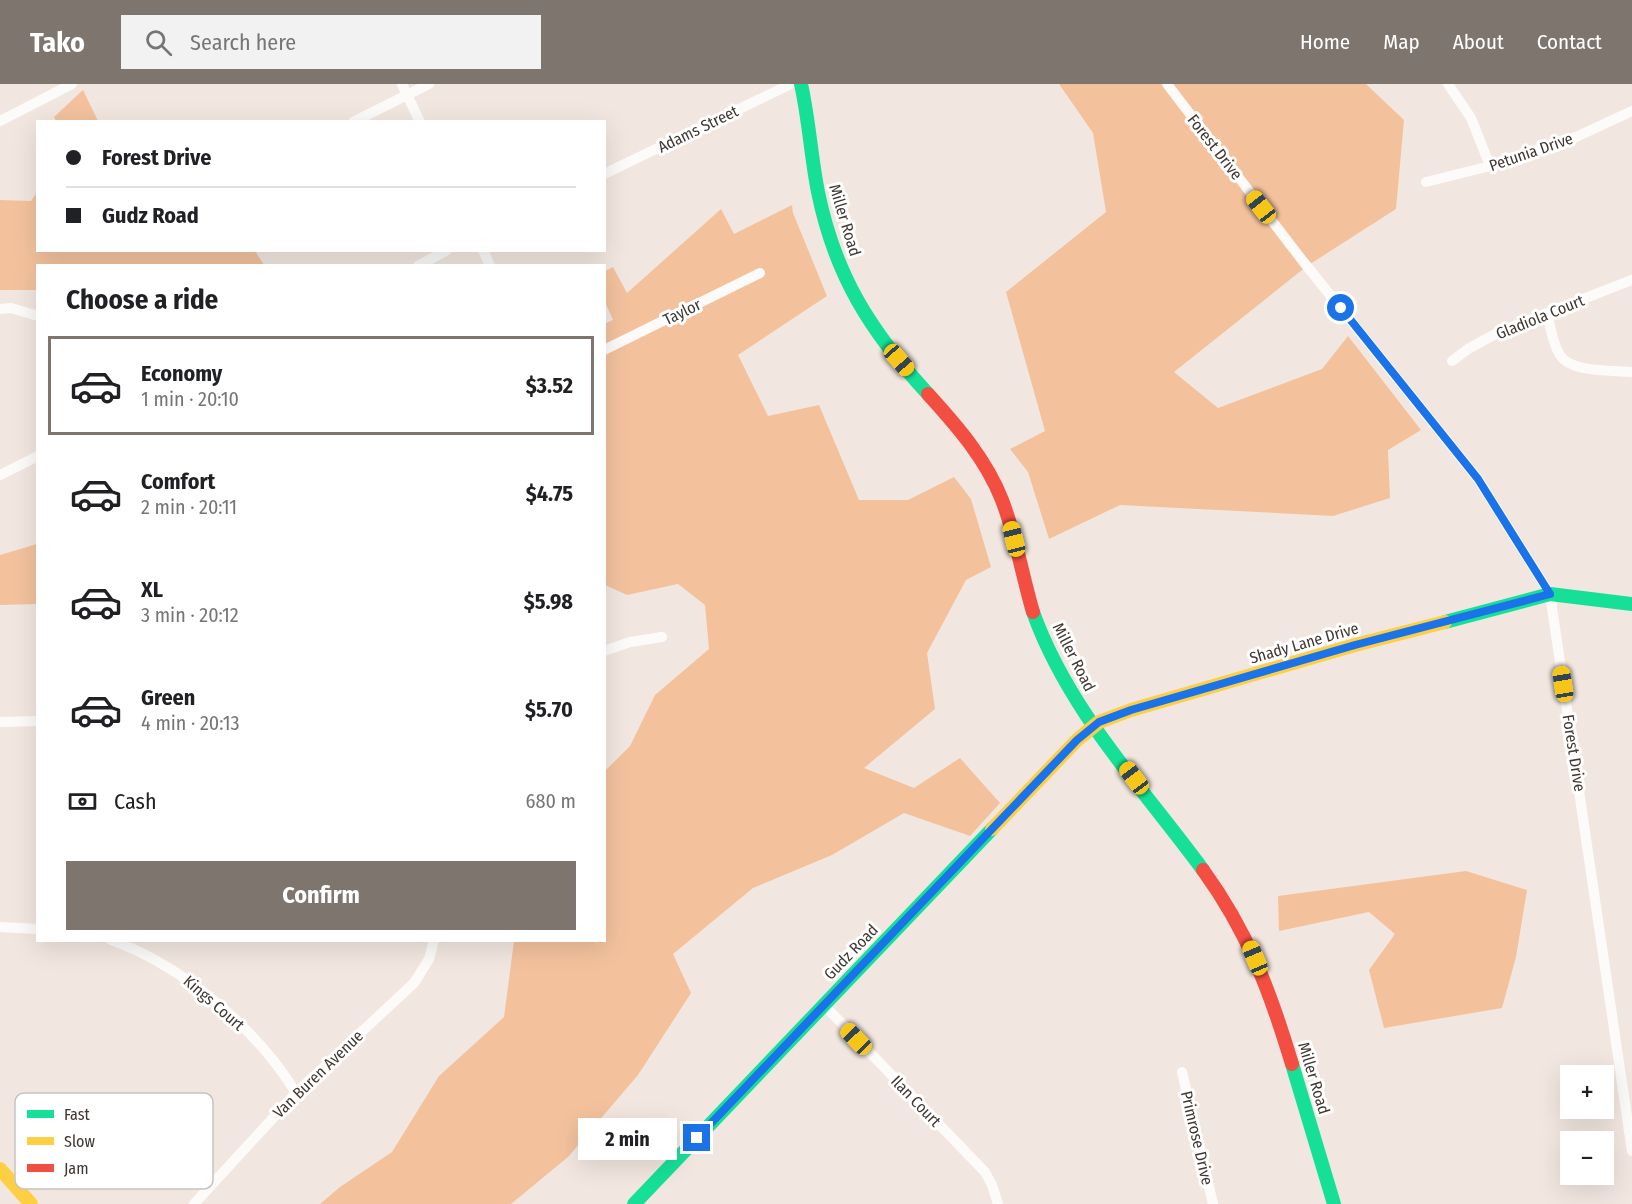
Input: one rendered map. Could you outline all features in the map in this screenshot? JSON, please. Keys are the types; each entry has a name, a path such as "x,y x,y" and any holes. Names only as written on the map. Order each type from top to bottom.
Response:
{"street":[{"path":"0,121 72,84"},
{"path":"402,84 419,120"},
{"path":"357,120 429,84"},
{"name":"Adams Street","path":"606,173 791,84"},
{"name":"Miller Road","path":"801,84 809,119 819,199 831,239 849,284 865,316 889,349 965,435 992,478 1007,512 1032,609 1047,648 1077,702 1221,894 1246,937 1273,1001 1334,1204"},
{"name":"Forest Drive","path":"1167,84 1302,260 1478,479 1550,594 1632,1151"},
{"path":"1448,84 1471,118 1491,166"},
{"name":"Petunia Drive","path":"1426,182 1491,166 1576,137 1632,111"},
{"path":"422,264 443,252"},
{"name":"Taylor","path":"606,349 760,273"},
{"name":"Gladiola Court","path":"1452,361 1468,349 1501,332 1632,280"},
{"path":"0,309 11,308 36,315"},
{"path":"1547,314 1560,357 1571,366 1632,372"},
{"path":"0,475 36,457"},
{"name":"Shady Lane Drive","path":"1095,726 1099,722 1131,710 1355,645 1550,594 1632,604"},
{"path":"606,650 630,642 662,637"},
{"path":"0,722 36,721"},
{"name":"Gudz Road","path":"634,1204 1077,740 1095,726"},
{"path":"0,927 36,930"},
{"name":"Kings Court","path":"117,942 131,947 184,975 248,1031 281,1068 296,1093"},
{"name":"Van Buren Avenue","path":"213,1183 296,1093 414,983 429,959 433,942"},
{"name":"Ilan Court","path":"824,1005 985,1172 998,1204"},
{"name":"Primrose Drive","path":"1182,1072 1213,1204"},
{"path":"0,1169 15,1186"},
{"path":"18,1189 31,1204"},
{"name":"Van Buren Avenue","path":"194,1204 208,1189"}],"shaded area":[{"path":"1059,84 1366,84 1404,120 1396,209 1307,266 1174,372 1218,408 1322,369 1348,336 1421,430 1388,450 1390,498 1333,516 1120,505 1049,539 1028,472 1010,449 1045,431 1006,292 1106,212 1093,133"},
{"path":"83,90 98,120 56,120 54,117"},
{"path":"36,194 36,252 256,252 263,264 36,264 36,291 0,290 0,200 31,201"},
{"path":"792,205 793,213 827,296 738,355 768,416 819,405 859,500 908,500 954,477 971,499 991,567 966,580 927,653 935,709 864,768 914,788 960,758 1000,803 970,836 904,813 832,855 753,888 673,954 691,993 638,1075 568,1157 511,1204 320,1204 340,1187 392,1152 439,1076 504,1017 514,942 606,942 606,770 630,746 655,695 709,649 705,605 678,584 627,595 606,585 606,323 613,320 606,304 606,270 613,267 627,293 721,209 734,234"},
{"path":"36,544 36,604 0,605 0,555"},
{"path":"1466,871 1527,890 1516,957 1502,1008 1384,1028 1369,970 1395,934 1369,912 1279,931 1278,896"}],"traffic: fast":[{"path":"801,84 818,192 834,250 845,276 873,325 889,348 928,394"},
{"path":"1445,622 1550,594 1632,604"},
{"path":"1033,612 1048,648 1086,715 1203,870"},
{"path":"634,1204 992,829"},
{"path":"1292,1064 1334,1204"}],"traffic: slow":[{"path":"992,829 1077,740 1099,722 1131,710 1355,645 1445,622"},
{"path":"0,1169 15,1186"},
{"path":"18,1189 31,1204"}],"traffic: jam":[{"path":"928,394 970,444 995,485 1011,527 1033,612"},
{"path":"1203,870 1245,939 1266,987 1292,1064"}],"route":[{"path":"697,1138 1077,740 1099,722 1131,710 1355,645 1550,594 1478,479 1341,308"}]}
